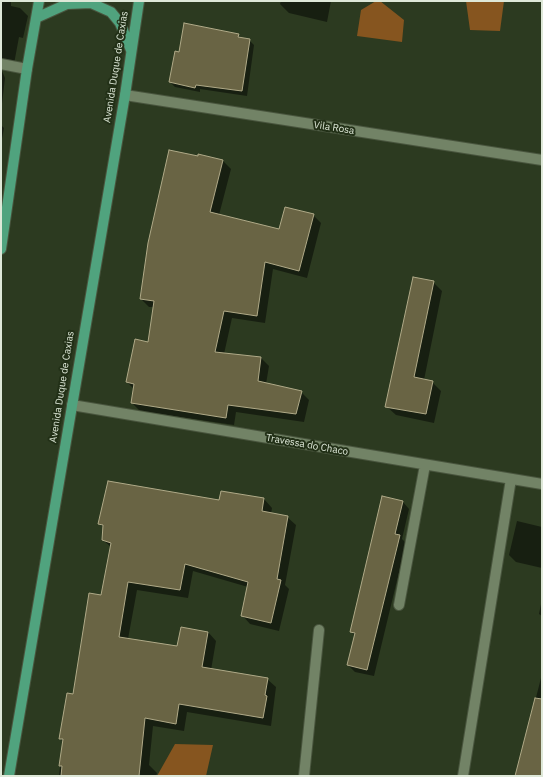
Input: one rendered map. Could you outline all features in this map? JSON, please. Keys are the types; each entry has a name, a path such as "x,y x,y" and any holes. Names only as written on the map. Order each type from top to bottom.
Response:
{"main road":[{"path":"1,248 27,69 39,1"},
{"name":"Avenida Duque de Caxias","path":"9,776 125,95 139,1"},
{"path":"36,18 67,4 91,3 111,12 120,23 131,52"}],"street":[{"path":"1,64 27,69"},
{"name":"Vila Rosa","path":"125,95 542,160"},
{"name":"Travessa do Chaco","path":"72,405 542,484"},
{"path":"399,604 426,465"},
{"path":"463,776 511,479"},
{"path":"304,776 319,630"}],"shaded area":[{"path":"376,1 380,1 404,20 402,42 357,36 361,10"},
{"path":"466,1 504,1 500,31 470,30"},
{"path":"175,744 213,745 206,776 157,776"}],"building":[{"path":"184,23 239,34 238,37 250,39 242,91 196,85 195,88 169,82 175,51 179,52"},
{"path":"169,150 198,156 198,154 223,160 210,212 279,229 285,207 314,214 299,271 265,262 257,316 224,311 215,352 261,357 258,381 302,391 296,414 228,405 226,418 131,403 134,384 126,382 135,339 148,342 154,301 140,299 148,243"},
{"path":"413,277 434,281 414,377 433,381 426,414 385,407"},
{"path":"108,481 219,500 221,491 264,498 262,511 288,516 277,579 281,580 271,623 241,616 248,582 185,564 180,590 128,582 119,637 177,646 181,627 208,632 202,667 268,678 265,695 267,696 263,718 179,704 176,724 145,718 139,776 61,776 62,766 59,766 63,739 59,739 67,693 73,694 89,593 101,595 111,543 102,540 103,525 98,524"},
{"path":"382,496 403,501 395,534 400,535 367,670 347,665 355,633 350,632"},
{"path":"535,698 542,699 542,776 515,776"}]}
